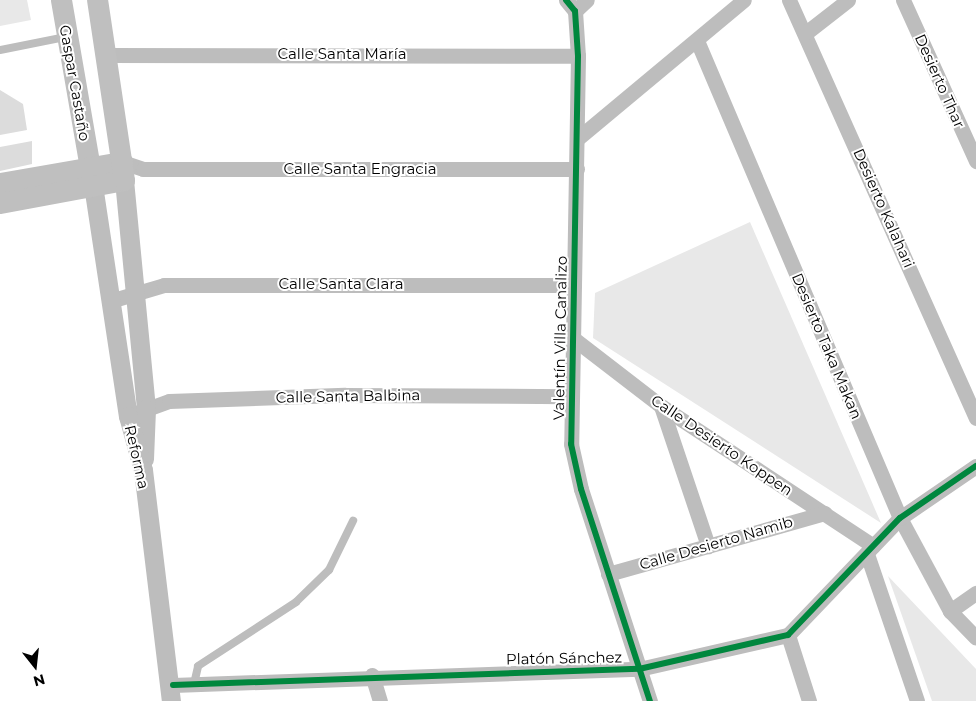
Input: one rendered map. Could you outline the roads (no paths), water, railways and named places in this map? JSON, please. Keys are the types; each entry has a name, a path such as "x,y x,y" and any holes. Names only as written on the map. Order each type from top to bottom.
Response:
{"main road":[{"name":"Gaspar Castaño","path":"61,0 91,175"},
{"path":"0,183 123,171 97,0"},
{"path":"0,203 91,175"}],"street":[{"path":"570,6 587,0"},
{"path":"578,139 698,43 744,0"},
{"name":"Desierto Kalahari","path":"789,0 807,32 976,418"},
{"path":"807,32 848,0"},
{"name":"Desierto Thar","path":"903,0 976,162"},
{"name":"Valentín Villa Canalizo","path":"570,6 578,56 574,339 570,396 575,465 608,574 650,701"},
{"name":"Desierto Taka Makan","path":"698,43 900,518 950,611 976,638"},
{"name":"Calle Santa María","path":"106,55 578,56"},
{"name":"Calle Santa Engracia","path":"123,171 143,169 577,169"},
{"path":"123,171 146,409 142,470"},
{"name":"Reforma","path":"91,175 128,416 142,470 172,693"},
{"name":"Calle Santa Clara","path":"110,301 164,286 574,285"},
{"name":"Calle Desierto Koppen","path":"574,339 661,406 825,513 870,550"},
{"name":"Calle Santa Balbina","path":"128,416 169,401 345,395 570,396"},
{"path":"661,406 708,546"},
{"path":"809,701 788,635 900,518 976,466"},
{"name":"Calle Desierto Namib","path":"608,574 825,513"},
{"path":"870,550 917,701"},
{"path":"950,611 976,593"},
{"name":"Platón Sánchez","path":"172,693 194,684 372,675 639,669 788,635"},
{"path":"372,675 380,701"}],"lane":[{"path":"0,50 67,36"},
{"path":"194,684 198,666 296,602 329,570 353,521"}]}
